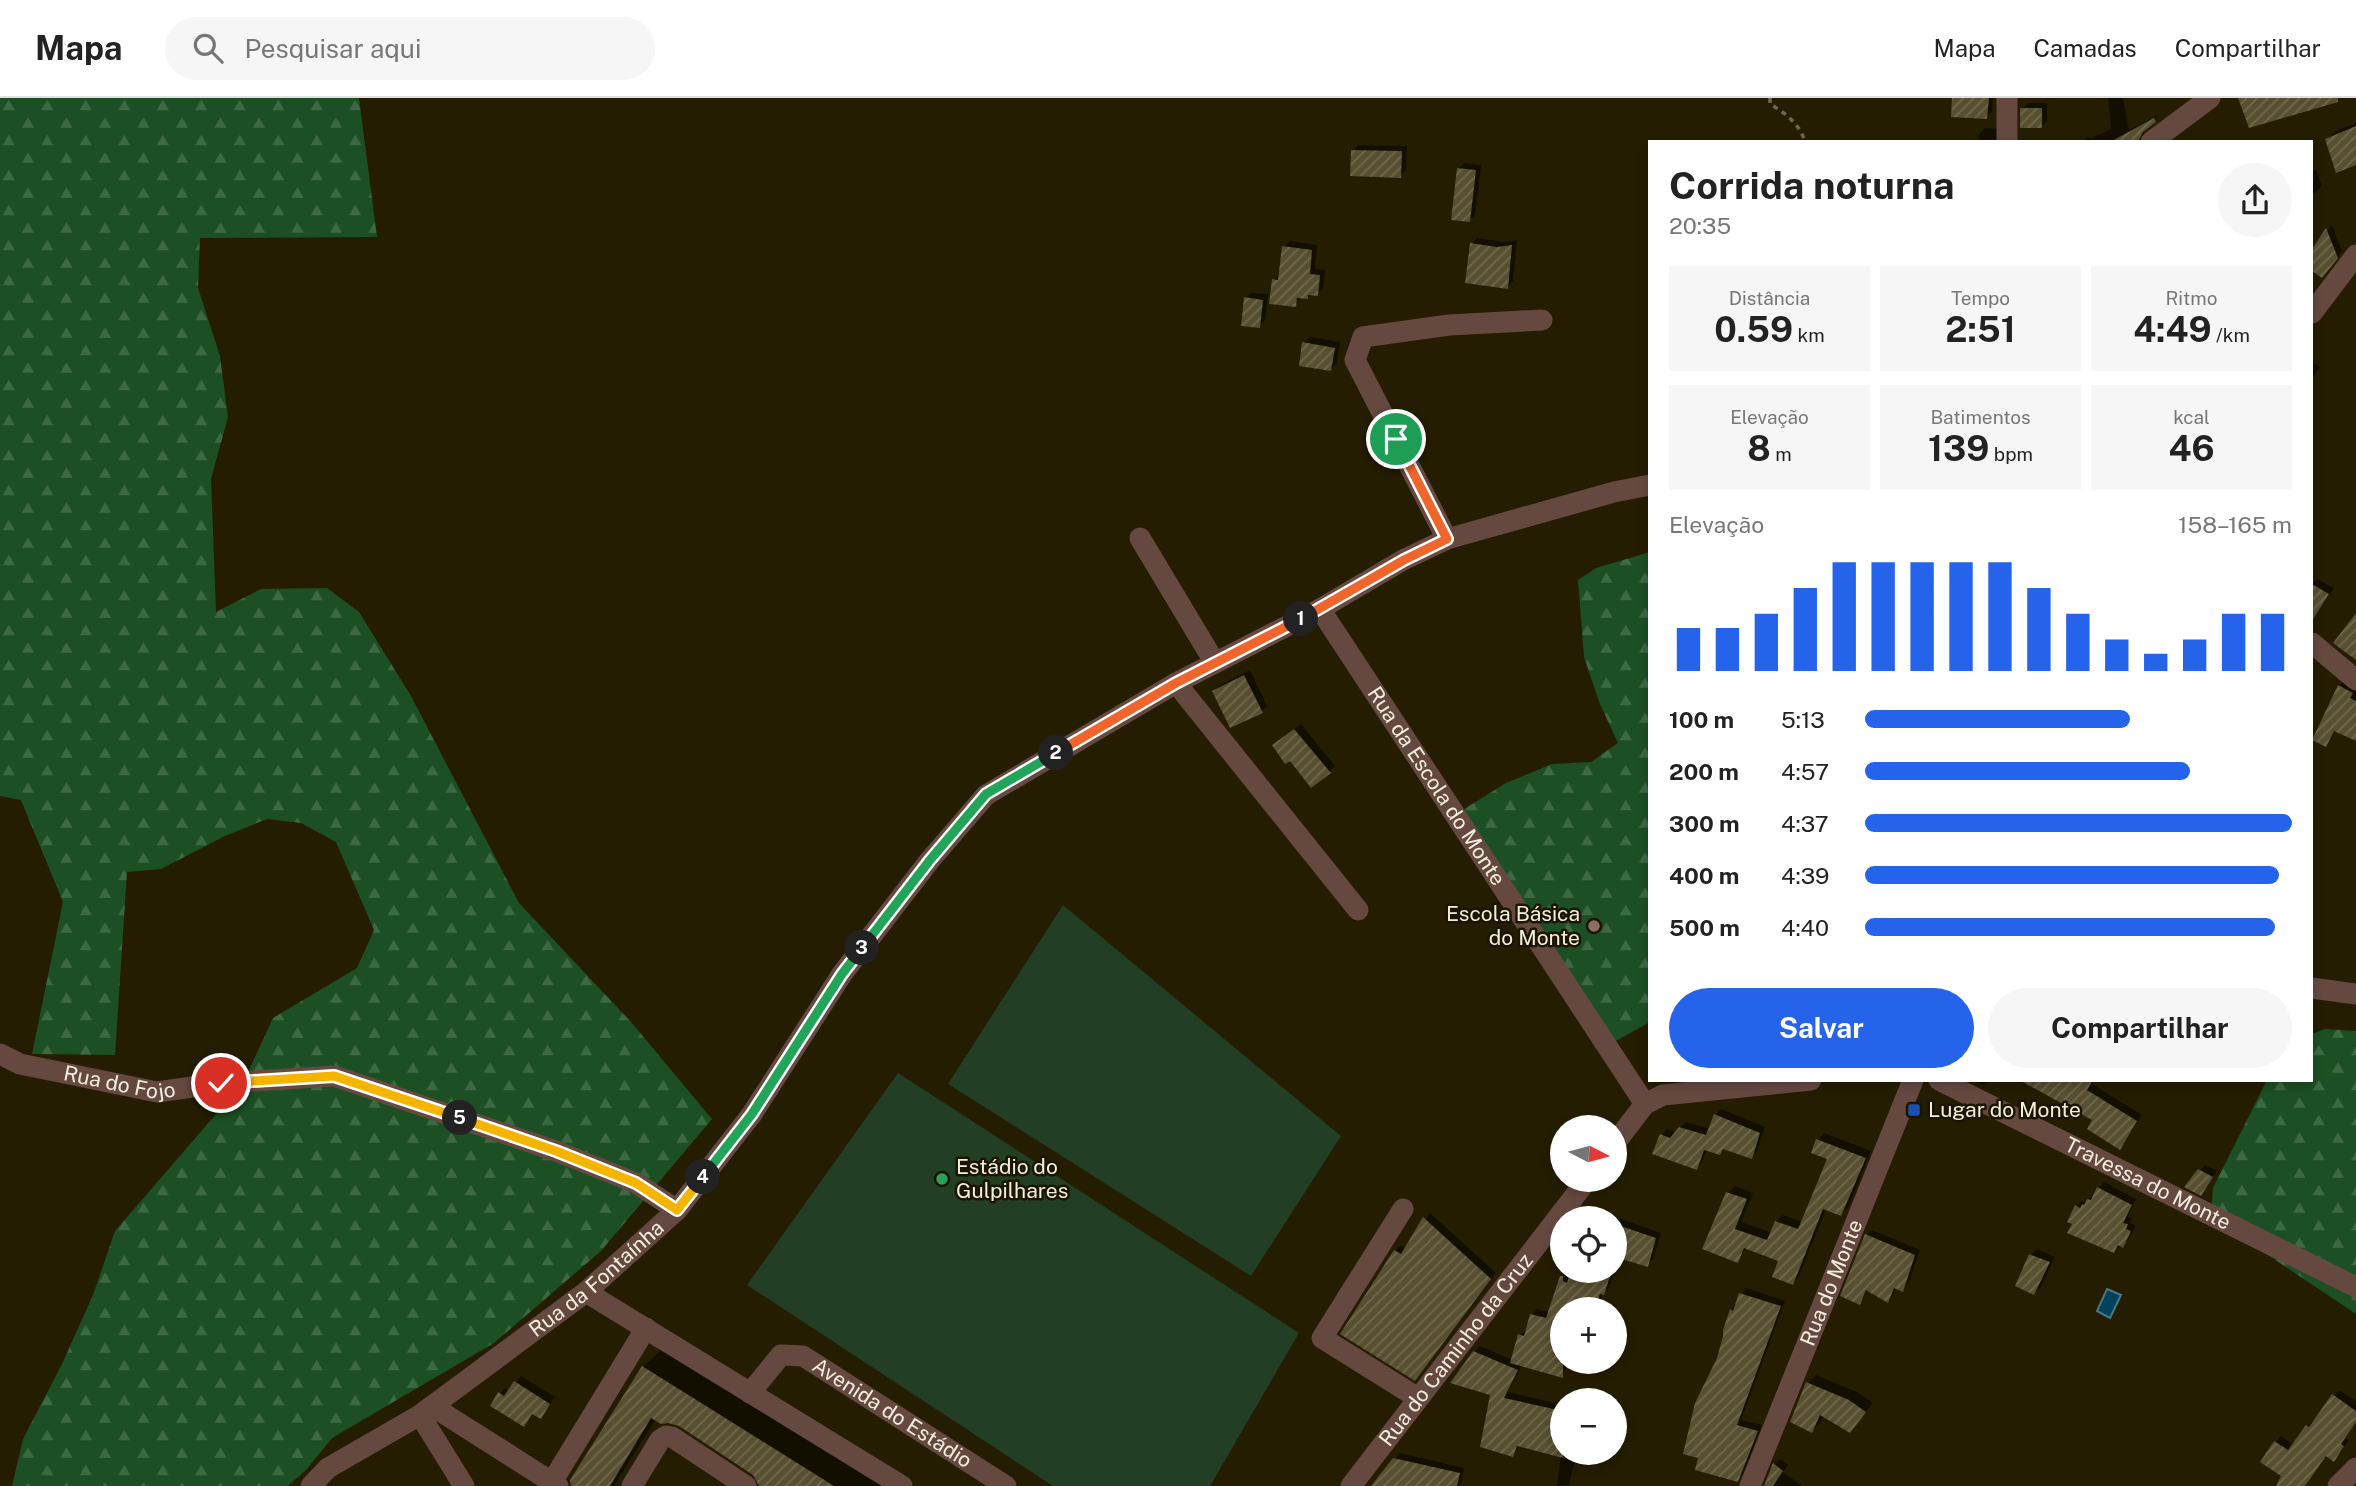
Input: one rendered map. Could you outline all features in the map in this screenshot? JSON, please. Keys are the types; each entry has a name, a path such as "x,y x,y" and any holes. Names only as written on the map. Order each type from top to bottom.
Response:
{"street":[{"path":"2007,98 2007,140"},
{"path":"2154,140 2210,98"},
{"path":"2313,312 2356,255"},
{"path":"1447,539 1355,360 1363,337 1449,325 1542,320"},
{"name":"Rua da Fontaínha","path":"311,1486 328,1468 426,1410 586,1292 677,1210 752,1114 842,974 930,860 986,794 1176,683 1447,539 1614,492 1648,485"},
{"path":"1140,538 1215,663"},
{"name":"Rua da Escola do Monte","path":"1320,608 1646,1104"},
{"path":"2313,644 2356,680"},
{"path":"1176,683 1358,910"},
{"path":"2313,988 2356,994"},
{"name":"Rua do Fojo","path":"0,1054 20,1064 157,1091 221,1083 334,1076 579,1160 636,1183 677,1210"},
{"path":"1628,1127 1646,1104 1663,1095 1791,1082"},
{"name":"Rua do Monte","path":"1750,1486 1912,1082"},
{"name":"Travessa do Monte","path":"1943,1082 2356,1287"},
{"name":"Rua do Caminho da Cruz","path":"1351,1486 1578,1192"},
{"path":"1403,1209 1322,1338 1418,1398"},
{"path":"586,1292 902,1486"},
{"path":"426,1410 555,1484 646,1328"},
{"name":"Avenida do Estádio","path":"750,1393 781,1355 803,1356 1006,1486"},
{"path":"426,1410 464,1486"},
{"path":"632,1486 660,1440 666,1436 672,1437 746,1486"},
{"path":"2338,1486 2356,1468"}],"path":[{"path":"1770,98 1770,104 1789,116 1804,140"}],"green space":[{"path":"0,98 359,98 377,237 200,238 198,288 220,356 228,417 211,479 216,612 261,589 327,588 359,612 411,696 519,903 631,1022 712,1119 601,1251 494,1343 332,1438 306,1470 288,1486 12,1486 23,1439 62,1364 93,1295 115,1231 243,1083 273,1018 357,968 374,930 336,842 301,823 267,819 225,836 161,869 127,872 115,1055 32,1054 63,902 21,800 0,796"},
{"path":"1648,553 1648,1023 1614,1042 1461,811 1506,783 1552,764 1591,762 1618,743 1600,704 1584,657 1578,580 1596,568"},
{"name":"Estádio do Gulpilhares","path":"1063,905 1341,1136 1251,1276 948,1084"},
{"path":"2325,1029 2356,1031 2356,1314 2211,1217 2213,1188 2266,1082 2313,1082 2313,1034"},
{"name":"Estádio do Gulpilhares","path":"898,1073 1299,1333 1210,1486 1053,1486 747,1285"}],"water":[{"path":"2107,1289 2121,1295 2110,1318 2097,1311"}],"building":[{"path":"1952,98 1989,98 1987,119 1951,117"},
{"path":"2238,98 2338,98 2338,102 2249,128"},
{"path":"2020,108 2042,108 2042,128 2020,128"},
{"path":"2154,118 2156,122 2143,132 2139,140 2114,140"},
{"path":"2356,126 2356,165 2336,173 2325,139"},
{"path":"1351,150 1402,151 1401,178 1350,176"},
{"path":"1457,168 1476,170 1470,222 1451,220"},
{"path":"2326,228 2338,258 2322,278 2313,272 2313,248"},
{"path":"1470,243 1497,247 1512,245 1508,289 1465,283"},
{"path":"1282,246 1312,250 1310,274 1320,275 1318,296 1297,298 1296,307 1269,304 1272,279 1278,280"},
{"path":"1244,297 1263,300 1260,328 1241,326"},
{"path":"1302,342 1335,348 1331,371 1299,366"},
{"path":"2313,585 2329,594 2313,619"},
{"path":"2356,613 2356,660 2333,643"},
{"path":"1244,675 1263,713 1230,728 1212,691"},
{"path":"2338,685 2353,693 2350,698 2356,701 2356,741 2334,731 2326,747 2313,740"},
{"path":"1294,729 1331,773 1311,788 1290,761 1285,764 1272,745"},
{"path":"2023,1082 2092,1082 2087,1090 2137,1121 2120,1150 2087,1129 2092,1120"},
{"path":"1714,1114 1760,1133 1752,1159 1723,1149 1720,1155 1704,1150 1697,1170 1652,1154 1660,1134 1670,1138 1679,1127 1706,1135"},
{"path":"1816,1139 1866,1158 1841,1216 1823,1209 1793,1285 1772,1277 1778,1261 1744,1248 1738,1263 1702,1249 1726,1192 1747,1199 1735,1229 1767,1240 1775,1221 1798,1229 1827,1159 1811,1153"},
{"path":"2198,1169 2213,1177 2201,1196 2184,1187"},
{"path":"2097,1187 2132,1205 2123,1223 2128,1224 2126,1229 2131,1231 2123,1248 2118,1245 2114,1253 2067,1233 2072,1224 2067,1222 2075,1205 2080,1208 2087,1199 2091,1200"},
{"path":"1423,1217 1491,1279 1415,1381 1340,1334 1394,1250 1401,1254"},
{"path":"1627,1228 1656,1238 1648,1267 1627,1261"},
{"path":"1865,1234 1915,1255 1903,1292 1894,1288 1888,1303 1866,1290 1860,1305 1840,1296"},
{"path":"2029,1254 2050,1262 2034,1295 2015,1286"},
{"path":"1558,1283 1608,1283 1604,1295 1600,1294 1599,1297 1553,1297"},
{"path":"1739,1293 1781,1306 1737,1425 1758,1431 1738,1482 1695,1470 1698,1458 1683,1454 1695,1403 1717,1358 1730,1309 1733,1311"},
{"path":"1550,1306 1550,1374 1563,1374 1563,1378 1510,1363 1518,1334 1524,1336 1530,1314 1546,1318"},
{"path":"1473,1351 1518,1370 1504,1398 1550,1408 1550,1455 1517,1446 1513,1457 1480,1447 1490,1395 1450,1383"},
{"path":"642,1366 834,1486 759,1486 753,1475 679,1426 661,1424 651,1418 610,1486 571,1486 570,1480"},
{"path":"514,1381 550,1404 541,1419 532,1414 524,1427 490,1406 498,1392 504,1396"},
{"path":"1806,1382 1849,1400 1866,1412 1850,1433 1820,1415 1812,1433 1790,1422"},
{"path":"2332,1394 2356,1411 2356,1422 2341,1444 2344,1446 2334,1462 2326,1456 2305,1486 2276,1486 2281,1476 2260,1462 2274,1441 2288,1450 2306,1425 2309,1427"},
{"path":"1393,1458 1460,1473 1457,1486 1371,1486"},
{"path":"1773,1463 1783,1471 1773,1486 1764,1486"}],"place":[{"name":"Escola Básica do Monte","path":"1594,926"},
{"name":"Lugar do Monte","path":"1914,1110"},
{"name":"Estádio do Gulpilhares","path":"942,1179"}],"route":[{"path":"221,1083 334,1076 556,1151 636,1183 677,1210 752,1114 842,974 930,860 986,794 1176,683 1447,539 1396,439"}]}
